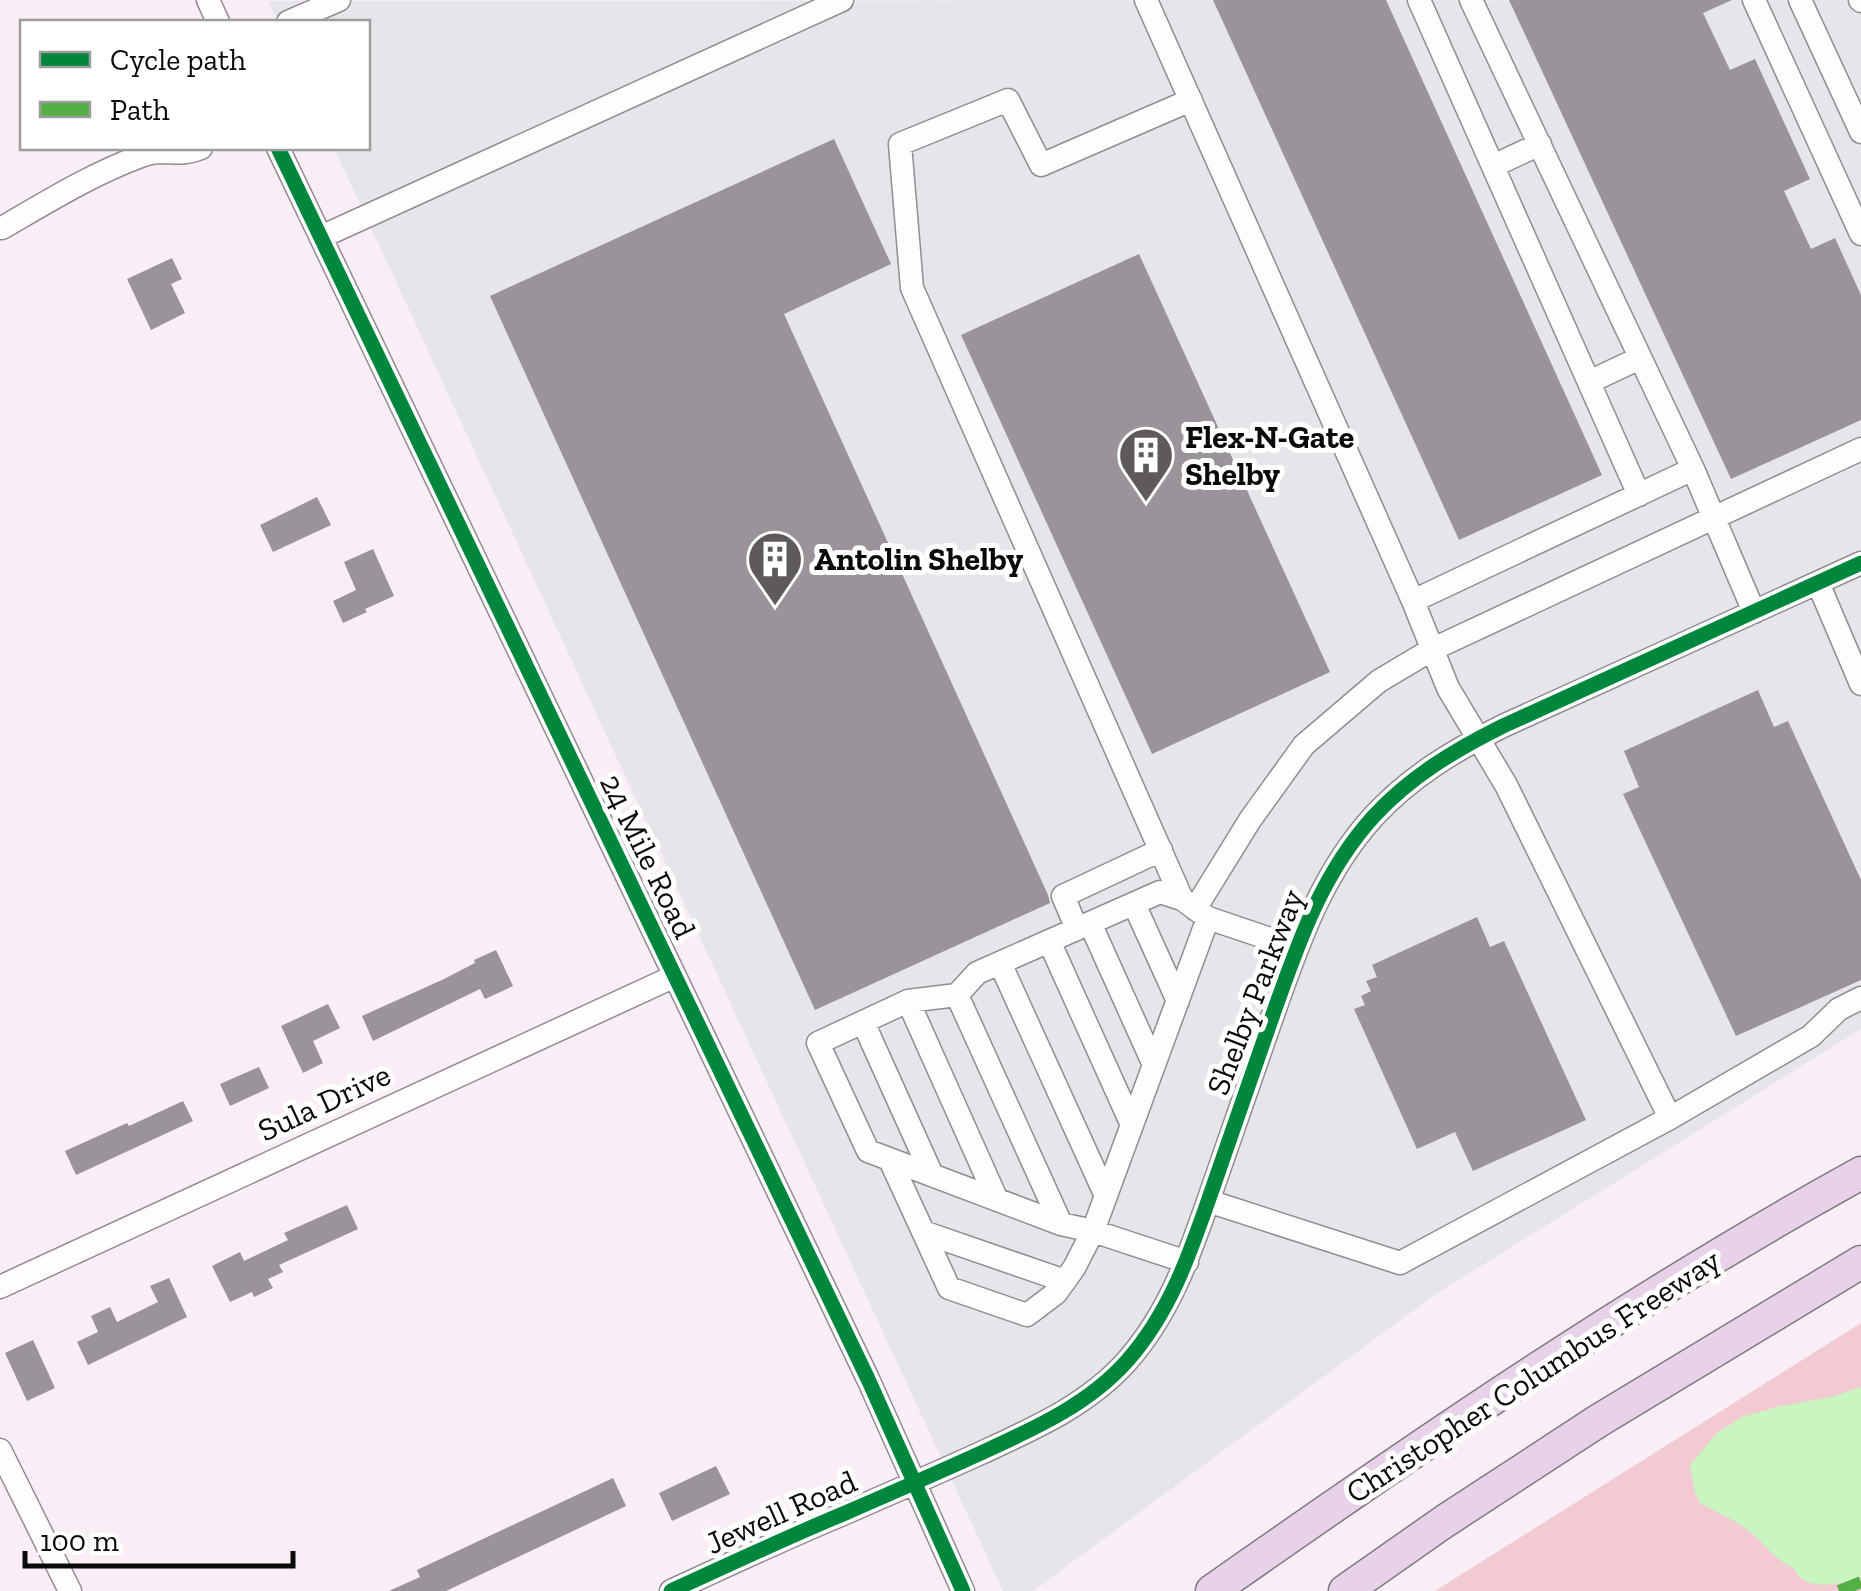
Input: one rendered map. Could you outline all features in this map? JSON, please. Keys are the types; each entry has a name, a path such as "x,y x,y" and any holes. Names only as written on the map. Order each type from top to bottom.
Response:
{"highway":[{"name":"Christopher Columbus Freeway","path":"1212,1591 1565,1350 1861,1172"},
{"path":"1345,1591 1598,1421 1861,1262"}],"street":[{"path":"293,20 338,0"},
{"path":"321,237 842,0"},
{"path":"1146,0 1431,650 1460,710 1506,784 1670,1118"},
{"path":"1420,0 1639,495"},
{"path":"1471,0 1693,469 1754,612"},
{"path":"1789,0 1757,7 1853,194 1861,234"},
{"path":"1800,0 1861,132"},
{"path":"1191,100 1041,165 1008,100 900,144 912,288 1161,850 1195,908"},
{"path":"1493,166 1540,144"},
{"path":"2,228 100,173 155,151 181,154 194,150"},
{"name":"24 Mile Road","path":"279,150 860,1362 963,1591"},
{"path":"1589,382 1640,358"},
{"path":"890,1160 949,1288 1027,1316 1056,1294 1093,1231 1178,1001 1195,908 1304,744 1380,681 1431,650 1861,449"},
{"path":"1412,601 1693,469"},
{"name":"Shelby Parkway","path":"915,1484 1030,1431 1092,1393 1124,1365 1150,1332 1172,1298 1187,1262 1309,916 1344,853 1374,816 1414,779 1478,738 1861,564"},
{"path":"1818,583 1861,684"},
{"path":"1154,1065 1084,926 1062,896 1161,850"},
{"path":"1187,1262 1061,1224 868,1151 818,1043 908,1001 957,996 977,973 1160,892 1297,948"},
{"path":"1134,904 1178,1001"},
{"path":"1049,941 1132,1125"},
{"path":"1000,963 1106,1196"},
{"name":"Sula Drive","path":"0,1287 676,976"},
{"path":"957,996 1061,1224"},
{"path":"1208,1201 1400,1263 1670,1118 1811,1036 1839,1009 1861,998"},
{"path":"908,1001 997,1200"},
{"path":"863,1022 932,1175"},
{"path":"924,1232 1065,1281"},
{"path":"0,1450 70,1591"},
{"name":"Jewell Road","path":"671,1591 915,1484"}],"shaded area":[{"path":"1861,0 1861,1029 1433,1296 1033,1591 1003,1591 335,150 370,150 370,20 277,20 268,1"},
{"path":"1861,1323 1861,1591 1435,1591"},
{"path":"1861,1387 1861,1577 1842,1583 1813,1583 1798,1575 1743,1527 1700,1503 1690,1465 1717,1433 1742,1417"}],"building":[{"path":"1213,0 1386,0 1602,475 1459,540"},
{"path":"1509,0 1732,0 1703,13 1730,70 1755,59 1810,179 1784,191 1811,249 1835,238 1861,295 1861,420 1731,479"},
{"name":"Antolin Shelby","path":"834,139 891,264 784,314 1050,903 815,1010 490,296"},
{"name":"Flex-N-Gate Shelby","path":"1139,254 1330,672 1152,754 961,335"},
{"path":"172,258 182,279 171,284 185,313 151,330 127,279"},
{"path":"317,497 331,525 273,552 260,525"},
{"path":"373,549 394,596 343,623 333,601 356,590 344,562"},
{"path":"1758,690 1774,727 1788,721 1861,880 1861,980 1736,1036 1623,794 1639,787 1624,751"},
{"path":"1477,917 1490,947 1504,941 1586,1120 1473,1171 1455,1132 1417,1149 1354,1009 1365,1005 1361,996 1371,991 1366,981 1377,977 1372,965"},
{"path":"496,950 513,986 485,999 480,989 373,1041 362,1016 444,979"},
{"path":"328,1004 340,1028 313,1041 323,1063 303,1073 281,1026"},
{"path":"259,1067 269,1088 230,1106 220,1084"},
{"path":"183,1101 193,1121 76,1175 65,1151"},
{"path":"347,1205 358,1229 279,1265 283,1272 268,1279 273,1288 230,1302 212,1266 240,1252 244,1261 288,1240 284,1233"},
{"path":"169,1278 187,1317 88,1365 77,1342 98,1332 91,1316 110,1307 117,1322 158,1302 150,1286"},
{"path":"33,1340 55,1388 27,1401 5,1353"},
{"path":"716,1466 730,1494 672,1521 659,1493"},
{"path":"613,1478 626,1506 446,1591 389,1591 420,1577 417,1570"}],"marked path":[{"path":"1839,1591 1861,1582"}],"cycle path":[{"path":"279,150 868,1379 963,1591"},
{"path":"671,1591 1040,1425 1095,1391 1127,1361 1156,1321 1188,1256 1290,968 1324,888 1355,839 1403,788 1451,754 1503,726 1861,563"}],"place":[{"name":"Flex-N-Gate Shelby","path":"1146,504"},
{"name":"Antolin Shelby","path":"775,608"}]}
